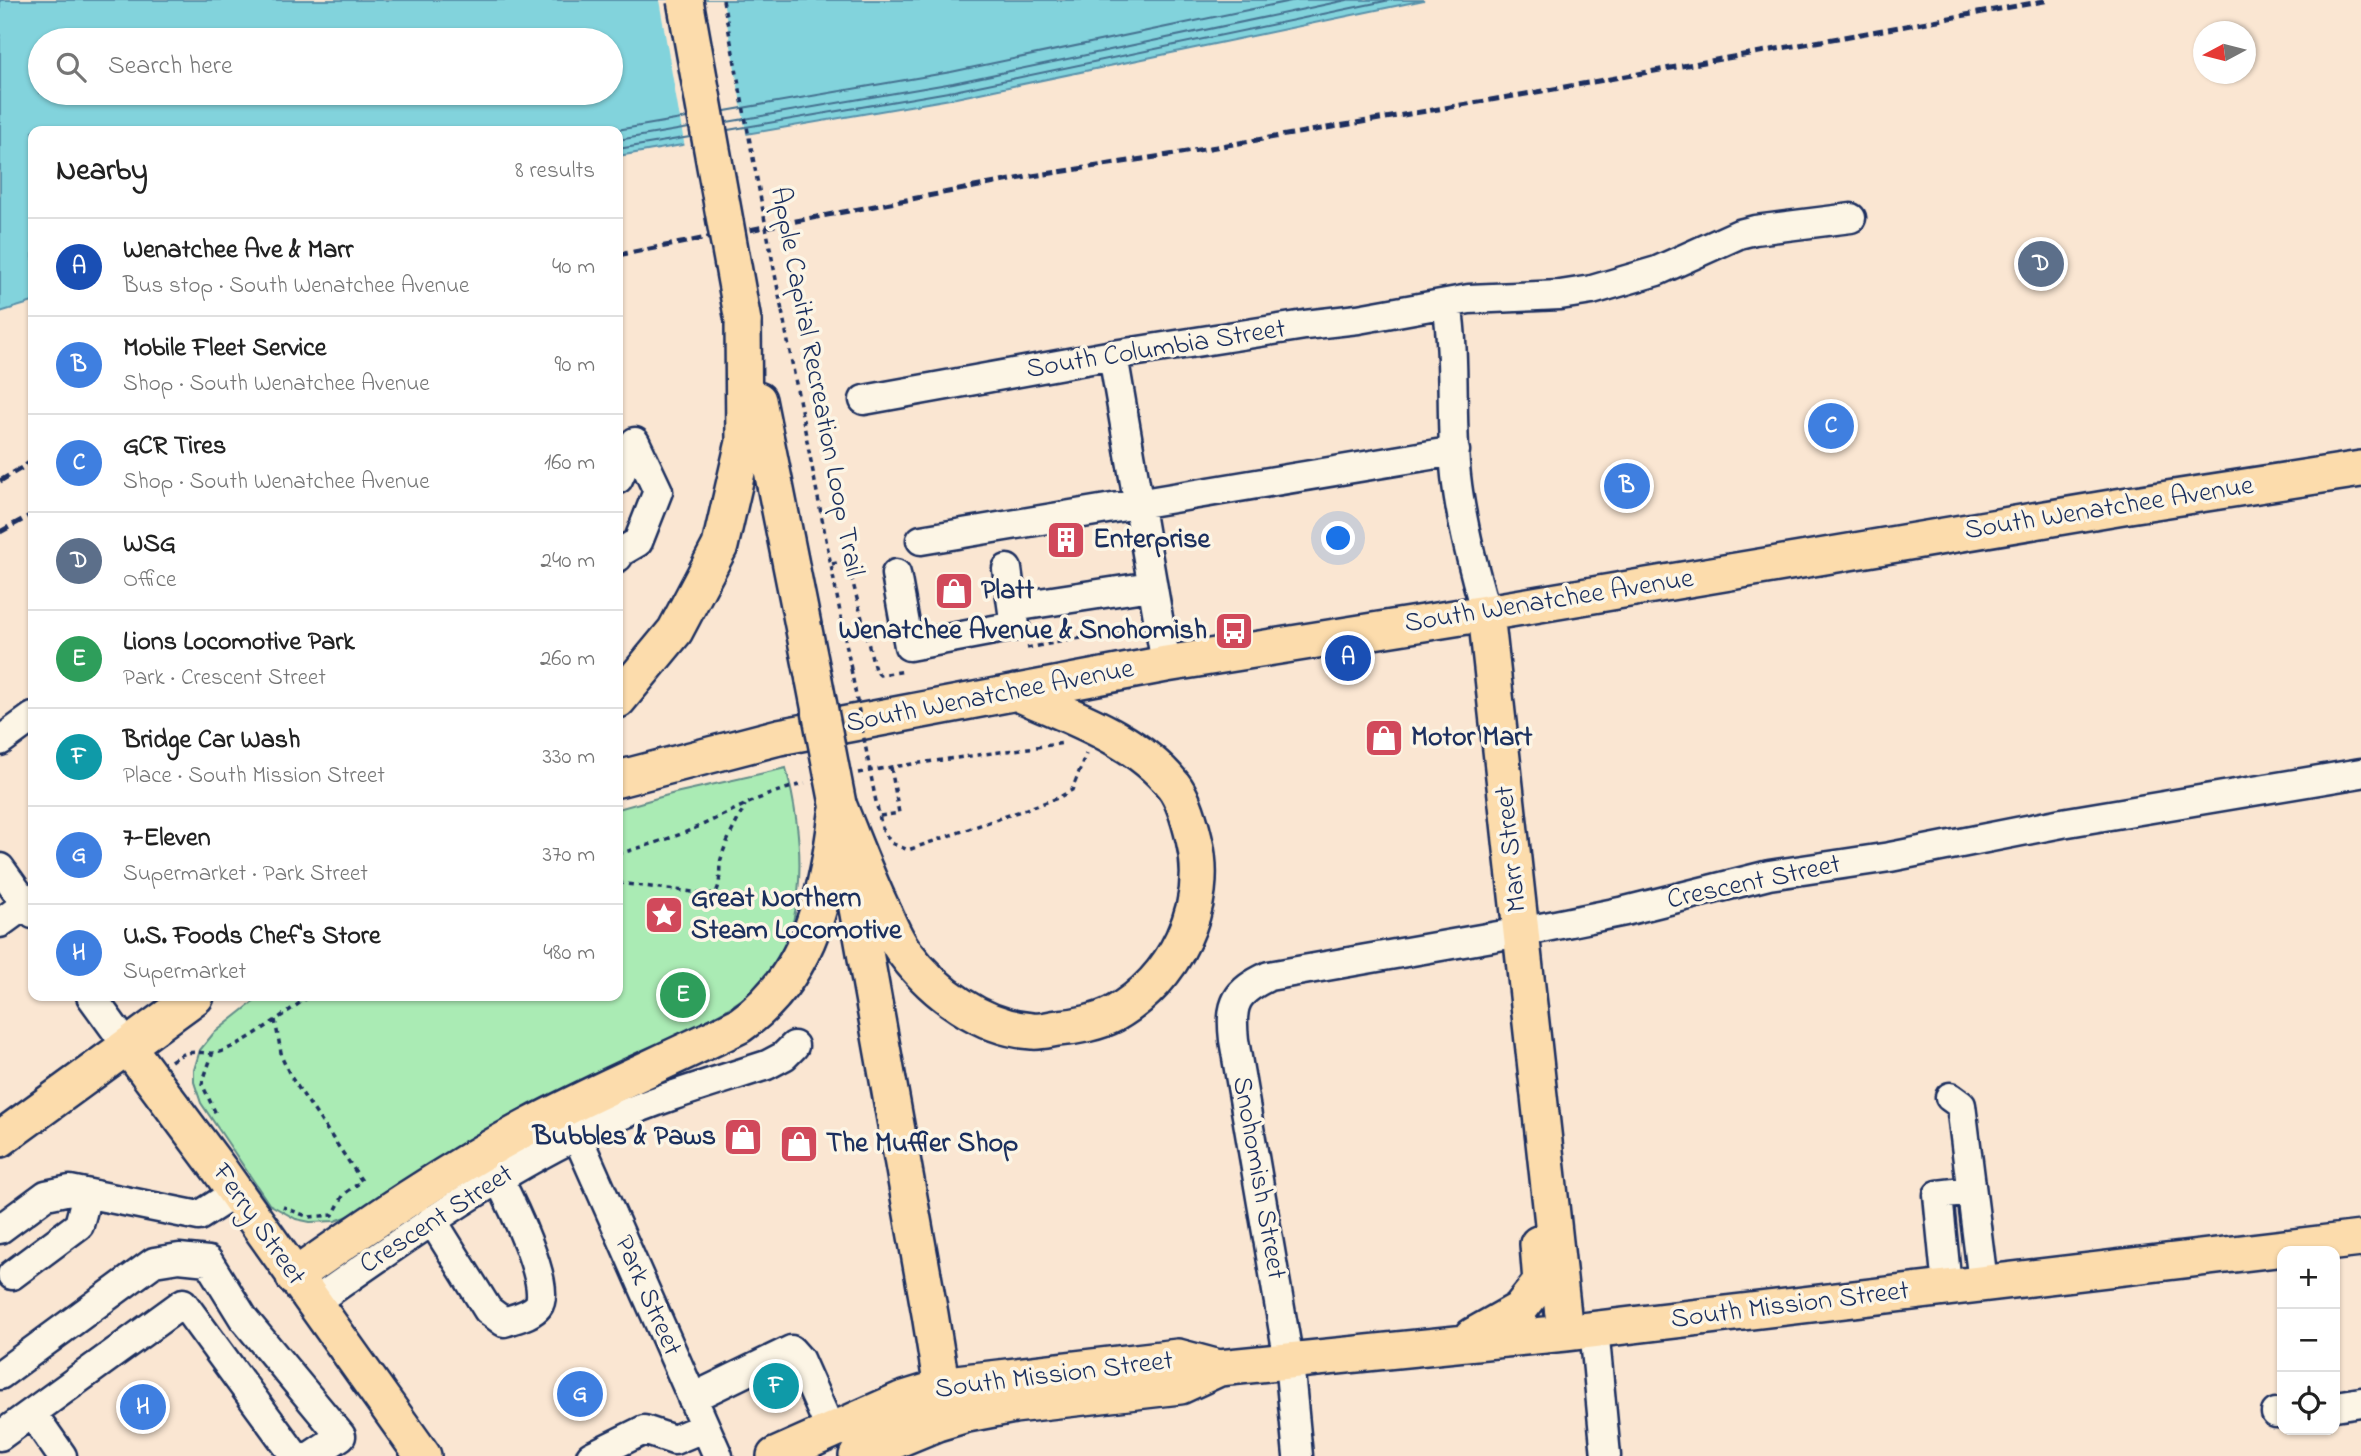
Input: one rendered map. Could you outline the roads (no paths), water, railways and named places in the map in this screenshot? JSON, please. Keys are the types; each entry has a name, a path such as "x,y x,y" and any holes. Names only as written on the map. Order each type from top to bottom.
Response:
{"main road":[{"path":"685,0 743,321 836,787 944,1403"},
{"path":"623,694 675,631 720,546 744,442 743,321"},
{"name":"South Wenatchee Avenue","path":"623,778 779,737 1166,664 2361,469"},
{"name":"Marr Street","path":"1486,613 1548,1188 1579,1331"},
{"path":"836,787 872,888 903,951 925,977 970,1013 1000,1024 1032,1031 1072,1027 1112,1015 1148,991 1175,957 1190,920 1198,888 1199,858 1190,822 1175,788 1151,760 1126,744 1016,692"},
{"path":"303,1290 414,1193 586,1097 740,1025 760,1011 781,989 810,935 831,860 836,787"},
{"path":"0,1139 189,1001"},
{"name":"Ferry Street","path":"128,1047 236,1193 414,1453"},
{"name":"Marr Street","path":"1462,1343 1518,1310 1541,1282 1536,1205 1548,1188"},
{"name":"South Mission Street","path":"775,1456 901,1400 1014,1405 1180,1386 1219,1368 1579,1331 2361,1239"},
{"name":"South Mission Street","path":"857,1456 944,1403"}],"street":[{"name":"South Columbia Street","path":"864,400 1113,355 1358,319 1489,296 1560,295 1592,290 1657,271 1739,234 1851,218"},
{"name":"Marr Street","path":"1447,303 1452,338 1455,451 1460,503 1486,613"},
{"path":"1113,355 1166,664"},
{"path":"623,551 638,541 658,491 626,444"},
{"path":"921,540 1455,451"},
{"path":"896,574 909,646 1015,626 1007,569"},
{"path":"1013,607 1152,586"},
{"path":"0,741 28,721"},
{"name":"Crescent Street","path":"1239,996 1245,989 1269,976 1625,911 1769,875 1890,857 2062,823 2361,773"},
{"path":"0,868 28,902"},
{"path":"0,923 28,908"},
{"name":"Snohomish Street","path":"1239,996 1233,1009 1234,1040 1289,1361 1298,1456"},
{"name":"Ferry Street","path":"95,1001 128,1047"},
{"name":"Crescent Street","path":"303,1290 425,1224 498,1178 577,1136 651,1103 767,1065 784,1056 794,1045"},
{"path":"1950,1097 1961,1105 1983,1282"},
{"name":"Park Street","path":"577,1136 718,1456"},
{"path":"425,1224 488,1310 504,1322 538,1307 542,1298 531,1250 498,1178"},
{"path":"0,1229 46,1195 70,1190 199,1216 236,1193"},
{"path":"1947,1287 1938,1195 1971,1191"},
{"path":"12,1275 79,1225 88,1194"},
{"path":"0,1375 154,1262 179,1258 208,1261 244,1319 341,1436 311,1456"},
{"path":"0,1436 219,1279"},
{"path":"183,1303 295,1456"},
{"name":"Marr Street","path":"1579,1331 1606,1456"},
{"path":"692,1398 791,1350 799,1359 831,1431"},
{"path":"2340,1405 2361,1402"},
{"path":"32,1413 62,1456"},
{"path":"592,1456 644,1430 674,1440 705,1427"}],"water":[{"path":"0,0 1424,0 956,98 623,155 623,126 28,126 28,304 0,312"}],"railway":[{"path":"623,254 1032,176 1526,94 2050,0"},
{"path":"0,481 28,464"},
{"path":"0,532 28,517"}],"place":[{"name":"WSG","path":"2041,264"},
{"name":"GCR Tires","path":"1831,426"},
{"name":"Mobile Fleet Service","path":"1627,486"},
{"name":"Enterprise","path":"1066,540"},
{"name":"Platt","path":"954,591"},
{"name":"Wenatchee Avenue & Snohomish","path":"1234,631"},
{"name":"Wenatchee Ave & Marr","path":"1348,658"},
{"name":"Motor Mart","path":"1384,738"},
{"name":"Great Northern Steam Locomotive","path":"664,915"},
{"name":"Lions Locomotive Park","path":"683,995"},
{"name":"Bubbles & Paws","path":"743,1137"},
{"name":"The Muffler Shop","path":"799,1144"},
{"name":"Bridge Car Wash","path":"776,1386"},
{"name":"7-Eleven","path":"580,1394"},
{"name":"U.S. Foods Chef's Store","path":"143,1407"}]}
